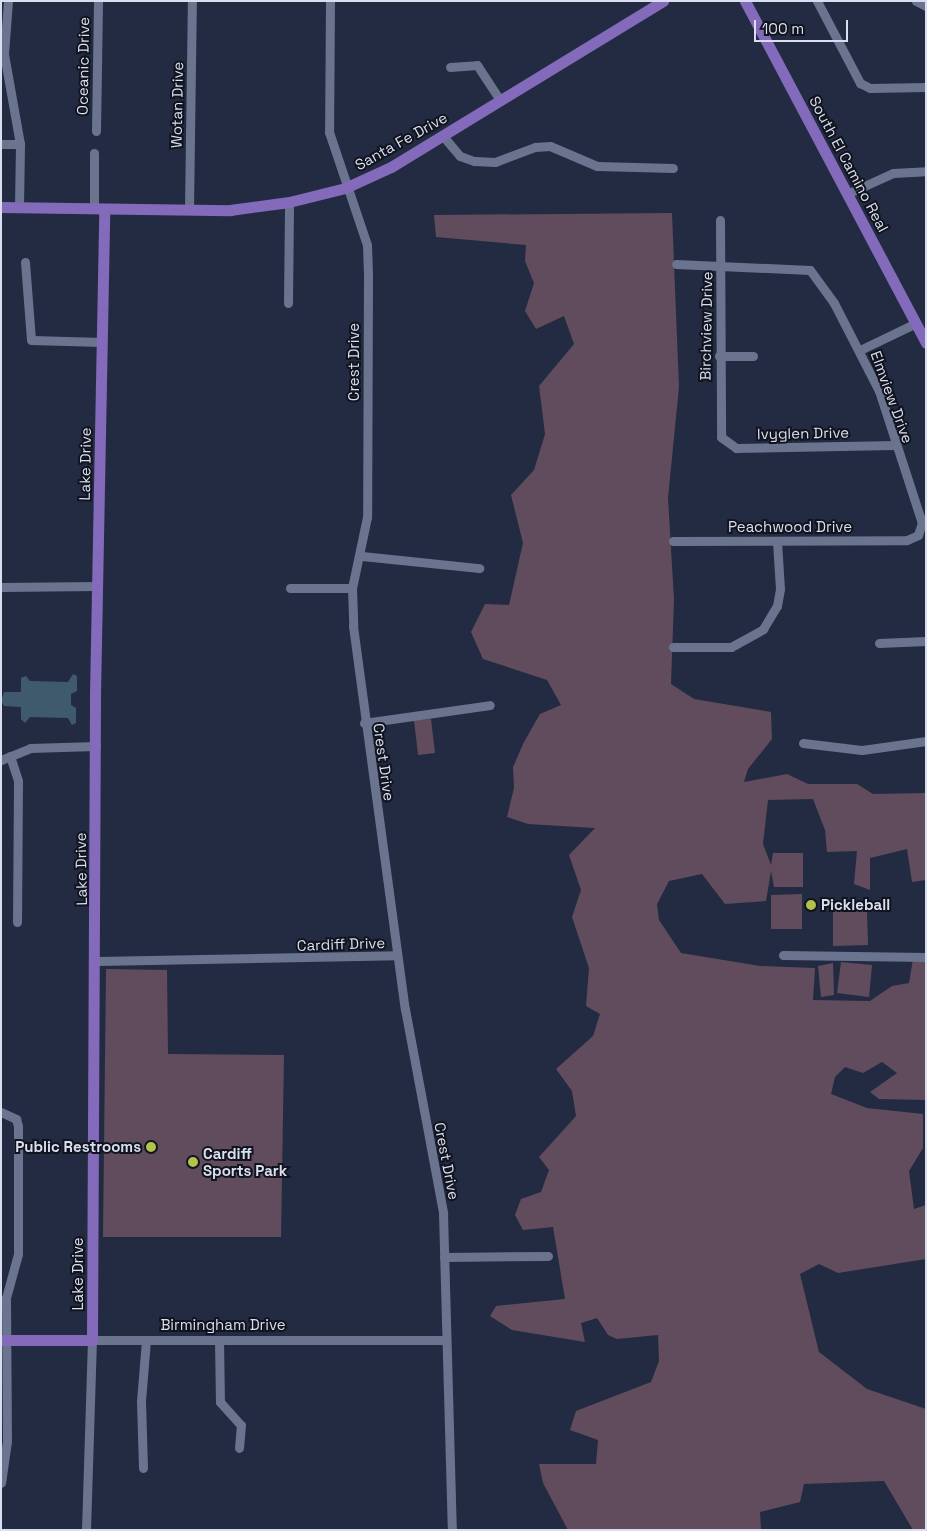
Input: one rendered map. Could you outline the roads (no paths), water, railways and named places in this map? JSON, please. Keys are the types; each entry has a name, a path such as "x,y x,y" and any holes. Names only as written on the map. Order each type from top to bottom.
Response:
{"main road":[{"name":"Santa Fe Drive","path":"1,207 189,209 289,202 345,188 443,136 663,1"},
{"name":"South El Camino Real","path":"745,1 926,343"},
{"name":"Lake Drive","path":"92,1340 97,961 96,746 102,342 99,209"},
{"name":"Birmingham Drive","path":"3,1340 92,1340"}],"street":[{"path":"8,1 4,54 20,144 19,208"},
{"name":"Oceanic Drive","path":"96,131 98,1"},
{"name":"Wotan Drive","path":"189,209 192,1"},
{"name":"Crest Drive","path":"330,1 329,132 345,188 362,229 367,254 367,486 362,556 352,588 364,722 397,955 443,1213 445,1340 452,1530"},
{"path":"817,1 860,83 870,88 926,87"},
{"path":"916,1 926,6"},
{"path":"450,67 477,65 500,100"},
{"path":"443,136 460,156 474,161 495,162 535,147 550,146 597,166 672,168"},
{"path":"1,144 20,144"},
{"path":"94,153 99,209"},
{"path":"848,193 893,173 926,171"},
{"path":"288,303 289,202"},
{"name":"Birchview Drive","path":"720,220 720,432"},
{"path":"25,262 31,340 102,342"},
{"path":"676,264 721,265"},
{"name":"Elmview Drive","path":"721,265 807,268 832,301 860,350 922,523 918,535 907,540"},
{"path":"860,350 916,323"},
{"path":"720,356 753,356"},
{"name":"Ivyglen Drive","path":"720,432 736,448 895,445"},
{"name":"Peachwood Drive","path":"673,542 907,540"},
{"path":"673,647 731,647 763,629 777,606 780,589 777,541"},
{"path":"362,556 479,568"},
{"path":"1,587 98,586"},
{"path":"290,588 352,588"},
{"path":"880,643 926,641"},
{"path":"364,722 490,705"},
{"path":"803,743 862,750 926,741"},
{"path":"17,922 18,781 6,758 46,747 96,746"},
{"name":"Cardiff Drive","path":"97,961 287,960 397,955"},
{"path":"783,956 926,957"},
{"path":"1,1483 3,1463 3,1340 6,1298 18,1254 18,1126 3,1112"},
{"path":"444,1256 548,1256"},
{"name":"Birmingham Drive","path":"92,1340 445,1340"},
{"name":"Lake Drive","path":"86,1530 92,1340"},
{"path":"143,1468 141,1401 146,1340"},
{"path":"219,1340 220,1402 240,1426 239,1448"}],"place":[{"name":"Pickleball","path":"811,905"},
{"name":"Public Restrooms","path":"151,1147"},
{"name":"Cardiff Sports Park","path":"193,1162"}]}
